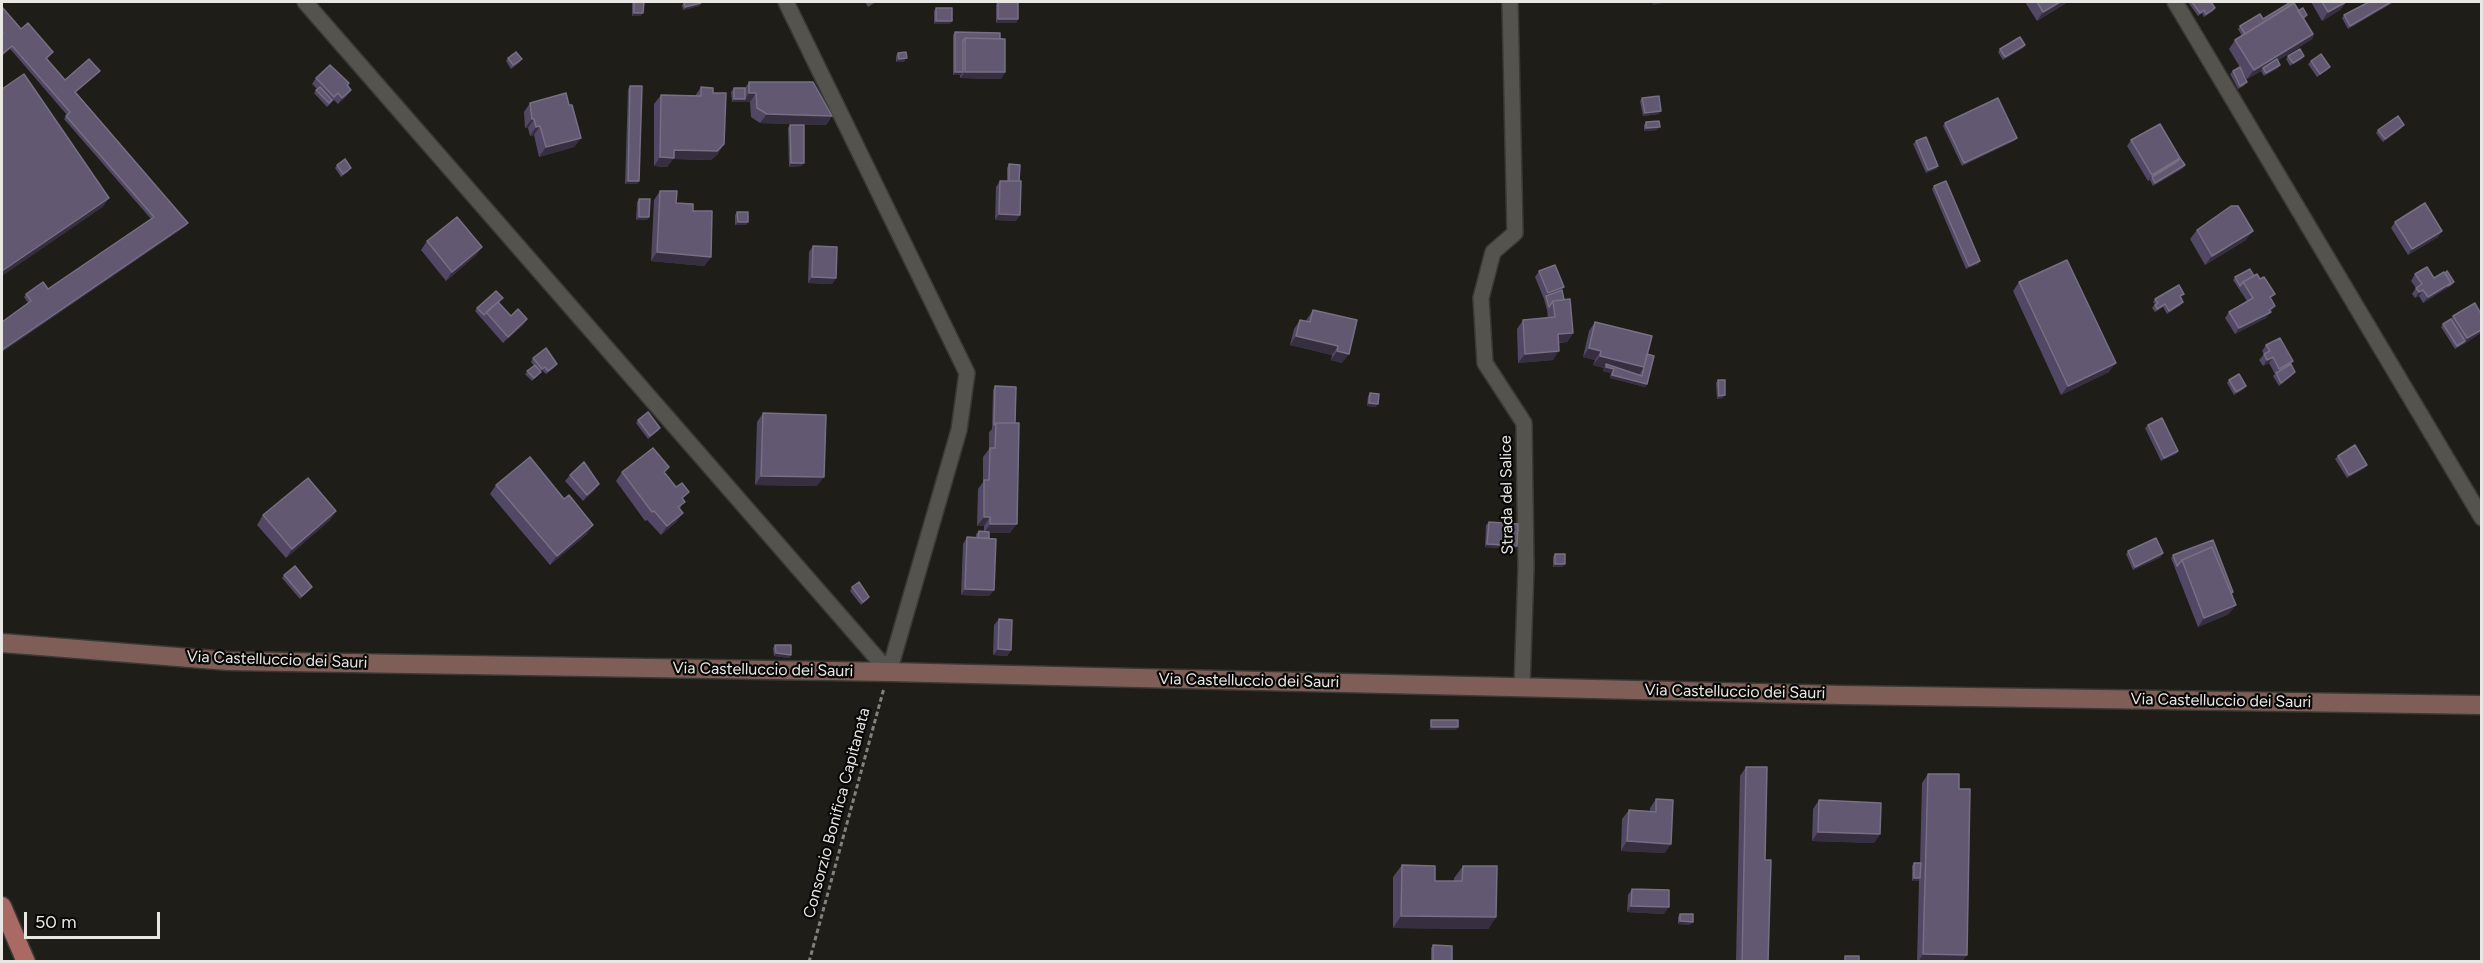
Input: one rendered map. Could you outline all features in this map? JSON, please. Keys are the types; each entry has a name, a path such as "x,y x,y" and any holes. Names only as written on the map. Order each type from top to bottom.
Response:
{"main road":[{"path":"2,906 26,962"}],"street":[{"path":"305,2 888,672"},
{"path":"786,2 967,374 959,430 888,672"},
{"name":"Strada del Salice","path":"1510,2 1515,233 1493,252 1481,298 1485,363 1524,423 1526,568 1522,687"},
{"path":"2175,2 2481,518"},
{"name":"Via Castelluccio dei Sauri","path":"7,642 228,661 888,672 1522,687 2481,705"}],"path":[{"name":"Consorzio Bonifica Capitanata","path":"809,962 888,672"}],"building":[{"path":"634,2 644,2 643,13 634,13"},
{"path":"684,2 700,2 701,3 685,7"},
{"path":"998,2 1018,2 1018,19 998,19"},
{"path":"2037,2 2060,2 2043,12"},
{"path":"2192,2 2211,2 2215,8 2206,14 2204,10 2200,13"},
{"path":"2291,2 2293,4 2245,34 2240,26 2260,14 2263,19"},
{"path":"2322,2 2346,2 2328,12"},
{"path":"2369,2 2391,2 2350,26 2344,15"},
{"path":"2294,3 2313,34 2254,70 2235,40"},
{"path":"2,7 21,29 28,23 53,52 46,58 65,80 89,59 100,71 75,92 188,223 2,350 2,322 31,301 26,294 43,282 48,289 154,217 66,116 70,112 14,48 12,46 2,54"},
{"path":"936,8 952,8 952,21 936,21"},
{"path":"2303,8 2307,15 2303,18 2298,11"},
{"path":"955,32 1000,33 1000,39 965,38 963,41 963,72 955,72"},
{"path":"2020,37 2025,45 2005,57 2000,49"},
{"path":"965,38 1005,39 1005,72 965,72"},
{"path":"2300,49 2304,56 2293,63 2288,56"},
{"path":"516,52 522,59 513,65 508,58"},
{"path":"906,52 907,58 899,59 898,53"},
{"path":"2321,54 2330,67 2320,74 2311,61"},
{"path":"2277,59 2280,65 2266,73 2263,68"},
{"path":"330,65 349,83 347,85 351,90 342,98 338,93 334,97 316,78"},
{"path":"2240,67 2247,82 2240,86 2233,71"},
{"path":"24,74 109,198 2,271 2,89"},
{"path":"749,82 813,82 832,116 767,114 757,108 756,93 749,93"},
{"path":"630,86 642,86 639,181 628,181"},
{"path":"320,87 332,100 329,103 316,90"},
{"path":"701,87 713,88 713,93 726,93 724,144 717,151 674,150 674,158 660,157 661,95 701,96"},
{"path":"734,88 745,88 745,99 734,99"},
{"path":"566,93 569,105 572,105 581,138 546,147 540,126 536,127 532,119 530,103"},
{"path":"1659,96 1661,111 1645,113 1642,98"},
{"path":"1998,98 2017,138 1964,163 1945,123"},
{"path":"2398,116 2404,125 2385,139 2378,130"},
{"path":"1659,121 1660,127 1646,128 1646,122"},
{"path":"2160,124 2180,158 2152,175 2131,140"},
{"path":"790,125 804,125 804,163 791,163"},
{"path":"1926,137 1938,166 1928,170 1916,141"},
{"path":"2180,158 2185,165 2155,183 2152,177"},
{"path":"345,159 351,168 343,174 337,165"},
{"path":"1009,164 1020,165 1019,181 1009,181"},
{"path":"1000,181 1021,181 1020,215 999,214"},
{"path":"1946,181 1980,261 1969,266 1934,186"},
{"path":"660,191 677,191 676,203 693,204 693,211 712,211 711,257 657,252"},
{"path":"639,199 650,199 649,217 639,217"},
{"path":"2425,203 2442,231 2412,249 2395,222"},
{"path":"2231,206 2238,206 2253,231 2212,256 2197,230"},
{"path":"737,212 748,212 748,222 738,222"},
{"path":"457,217 482,247 452,272 427,241"},
{"path":"813,246 837,247 836,278 812,277"},
{"path":"2067,260 2116,363 2068,386 2019,282"},
{"path":"1555,265 1564,287 1548,293 1539,271"},
{"path":"2427,267 2434,278 2444,272 2451,283 2428,297 2423,290 2419,292 2416,288 2422,284 2415,274"},
{"path":"2250,269 2254,276 2240,286 2235,277"},
{"path":"2447,271 2454,282 2448,286 2451,283 2445,273"},
{"path":"2257,274 2260,279 2264,277 2275,294 2270,297 2275,306 2269,310 2271,312 2239,328 2229,312 2253,298 2243,282"},
{"path":"2179,285 2184,294 2180,296 2183,302 2169,311 2165,304 2157,309 2155,305 2158,303 2155,299"},
{"path":"1562,290 1564,300 1553,301 1549,307 1546,296"},
{"path":"496,291 503,298 484,315 477,308"},
{"path":"1570,299 1573,333 1558,334 1559,351 1525,354 1523,320 1555,317 1553,301"},
{"path":"498,302 511,316 518,309 527,319 508,337 486,312"},
{"path":"2475,303 2481,314 2481,330 2467,338 2453,316"},
{"path":"1313,310 1357,320 1349,354 1337,351 1338,346 1296,336 1300,320 1310,322"},
{"path":"2451,319 2465,341 2457,346 2443,324"},
{"path":"1595,322 1652,336 1644,367 1600,356 1601,351 1589,348"},
{"path":"2280,338 2293,361 2279,369 2273,357 2267,360 2264,354 2270,351 2266,345"},
{"path":"546,348 557,364 548,371 545,367 542,369 533,358"},
{"path":"1647,354 1654,356 1647,384 1612,375 1614,369 1606,367 1606,364 1642,376"},
{"path":"2291,364 2295,372 2281,383 2276,373"},
{"path":"535,365 541,372 534,378 527,371"},
{"path":"2239,374 2246,386 2236,392 2229,380"},
{"path":"1718,380 1725,380 1725,395 1719,396"},
{"path":"995,386 1016,387 1015,423 996,423 994,425"},
{"path":"1370,393 1379,394 1378,404 1369,403"},
{"path":"648,412 660,428 650,436 638,420"},
{"path":"763,413 826,415 824,477 761,476"},
{"path":"2162,418 2178,451 2164,458 2148,425"},
{"path":"996,423 1019,423 1017,524 990,524 990,517 984,517 984,480 989,480 990,448 995,448"},
{"path":"2355,445 2367,465 2349,475 2338,456"},
{"path":"653,448 669,467 664,472 676,487 682,483 689,492 682,498 685,502 678,507 683,513 667,526 654,511 652,512 622,472"},
{"path":"530,457 564,499 569,495 593,525 557,556 496,485"},
{"path":"584,462 599,484 587,495 570,475"},
{"path":"308,478 336,511 292,549 263,515"},
{"path":"1489,522 1518,524 1517,546 1487,544"},
{"path":"979,531 989,532 989,538 978,538"},
{"path":"967,537 996,539 994,590 965,589"},
{"path":"2156,538 2163,553 2135,567 2128,551"},
{"path":"2213,540 2233,592 2231,593 2212,547 2182,560 2177,566 2173,555"},
{"path":"2212,547 2236,605 2204,618 2182,560"},
{"path":"1555,554 1565,554 1565,564 1555,564"},
{"path":"295,566 312,587 302,596 284,575"},
{"path":"859,582 869,597 863,602 852,587"},
{"path":"999,619 1012,620 1011,650 998,649"},
{"path":"775,645 791,645 791,655 776,653"},
{"path":"1431,720 1458,720 1458,727 1431,727"},
{"path":"1746,767 1767,767 1765,860 1771,860 1768,962 1742,962"},
{"path":"1928,774 1959,774 1959,789 1970,789 1967,955 1923,954"},
{"path":"1656,799 1673,800 1671,844 1627,841 1629,810 1656,812"},
{"path":"1819,800 1881,803 1880,834 1818,832"},
{"path":"1914,863 1921,863 1920,878 1914,878"},
{"path":"1402,865 1435,866 1435,881 1462,881 1463,866 1497,866 1496,917 1401,916"},
{"path":"1632,889 1669,890 1669,907 1631,906"},
{"path":"1680,914 1693,914 1693,922 1680,921"},
{"path":"1433,945 1452,946 1452,961 1433,961"},
{"path":"1845,956 1859,956 1859,961 1845,961"}]}
